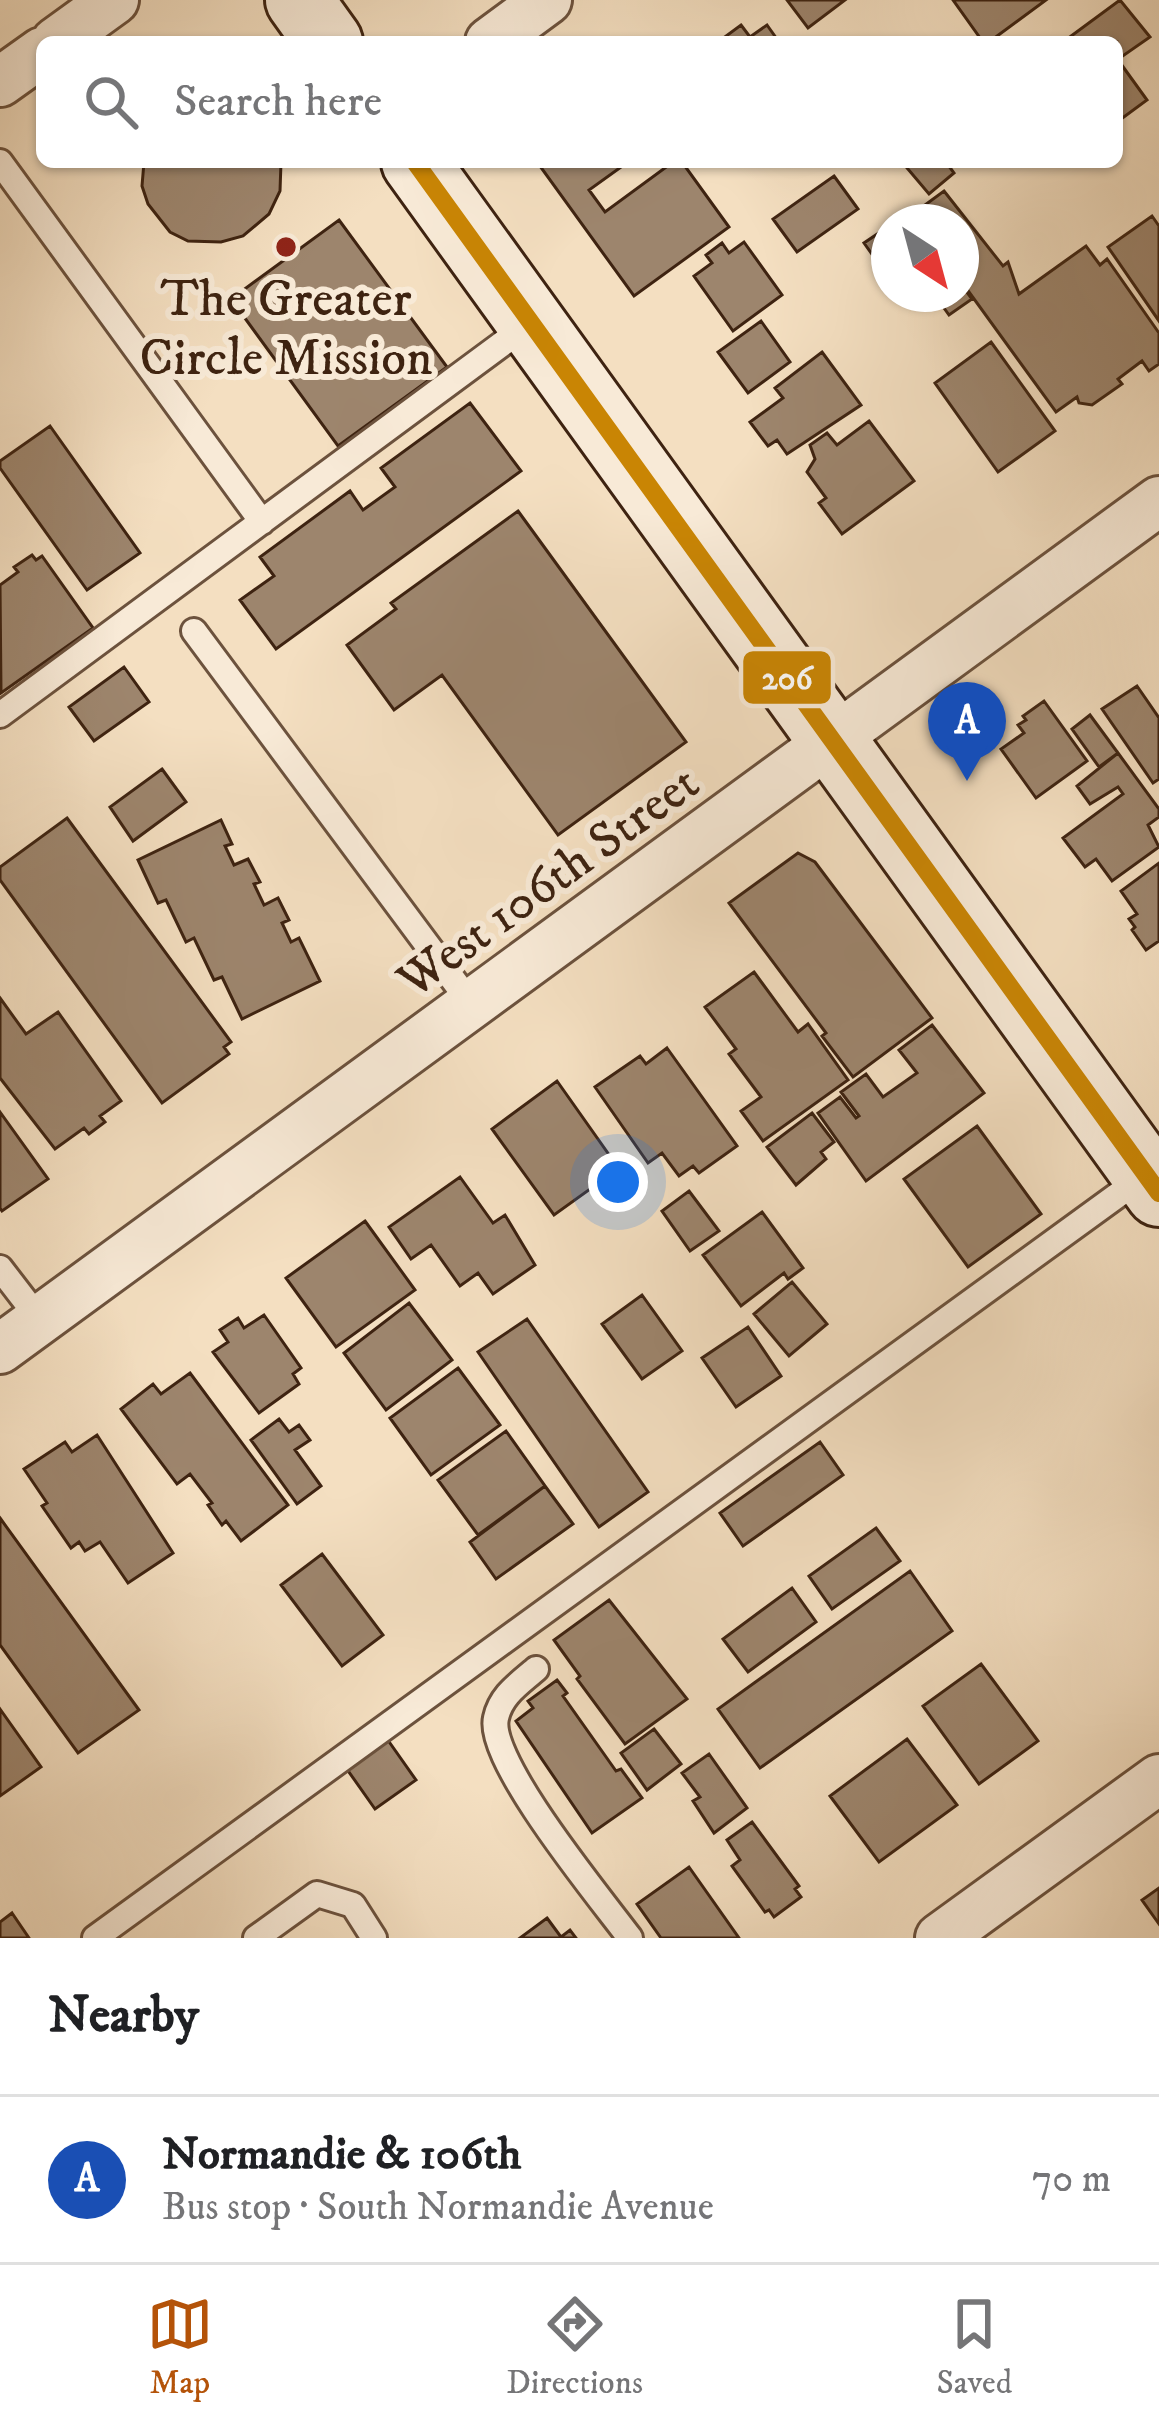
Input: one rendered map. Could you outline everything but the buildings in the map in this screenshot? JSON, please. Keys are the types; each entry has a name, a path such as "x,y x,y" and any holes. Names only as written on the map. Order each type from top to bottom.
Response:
{"main road":[{"path":"299,0 325,36"},
{"path":"419,168 1152,1184"}],"street":[{"path":"64,36 114,0"},
{"path":"498,36 547,0"},
{"path":"0,82 36,56"},
{"name":"West 106th Street","path":"0,1349 1159,501"},
{"path":"965,1931 1159,1778"}],"lane":[{"path":"0,162 262,522"},
{"path":"0,715 530,323"},
{"path":"194,631 472,1005"},
{"path":"95,1938 1152,1184"},
{"path":"0,1268 40,1320"},
{"path":"536,1669 503,1697 494,1723 500,1745 519,1787 630,1938"},
{"path":"256,1938 317,1894 353,1905 374,1938"}],"transit line":[{"name":"206","path":"419,168 1159,1193"}],"place":[{"name":"The Greater Circle Mission","path":"286,247"},
{"name":"Normandie & 106th","path":"967,781"}]}
